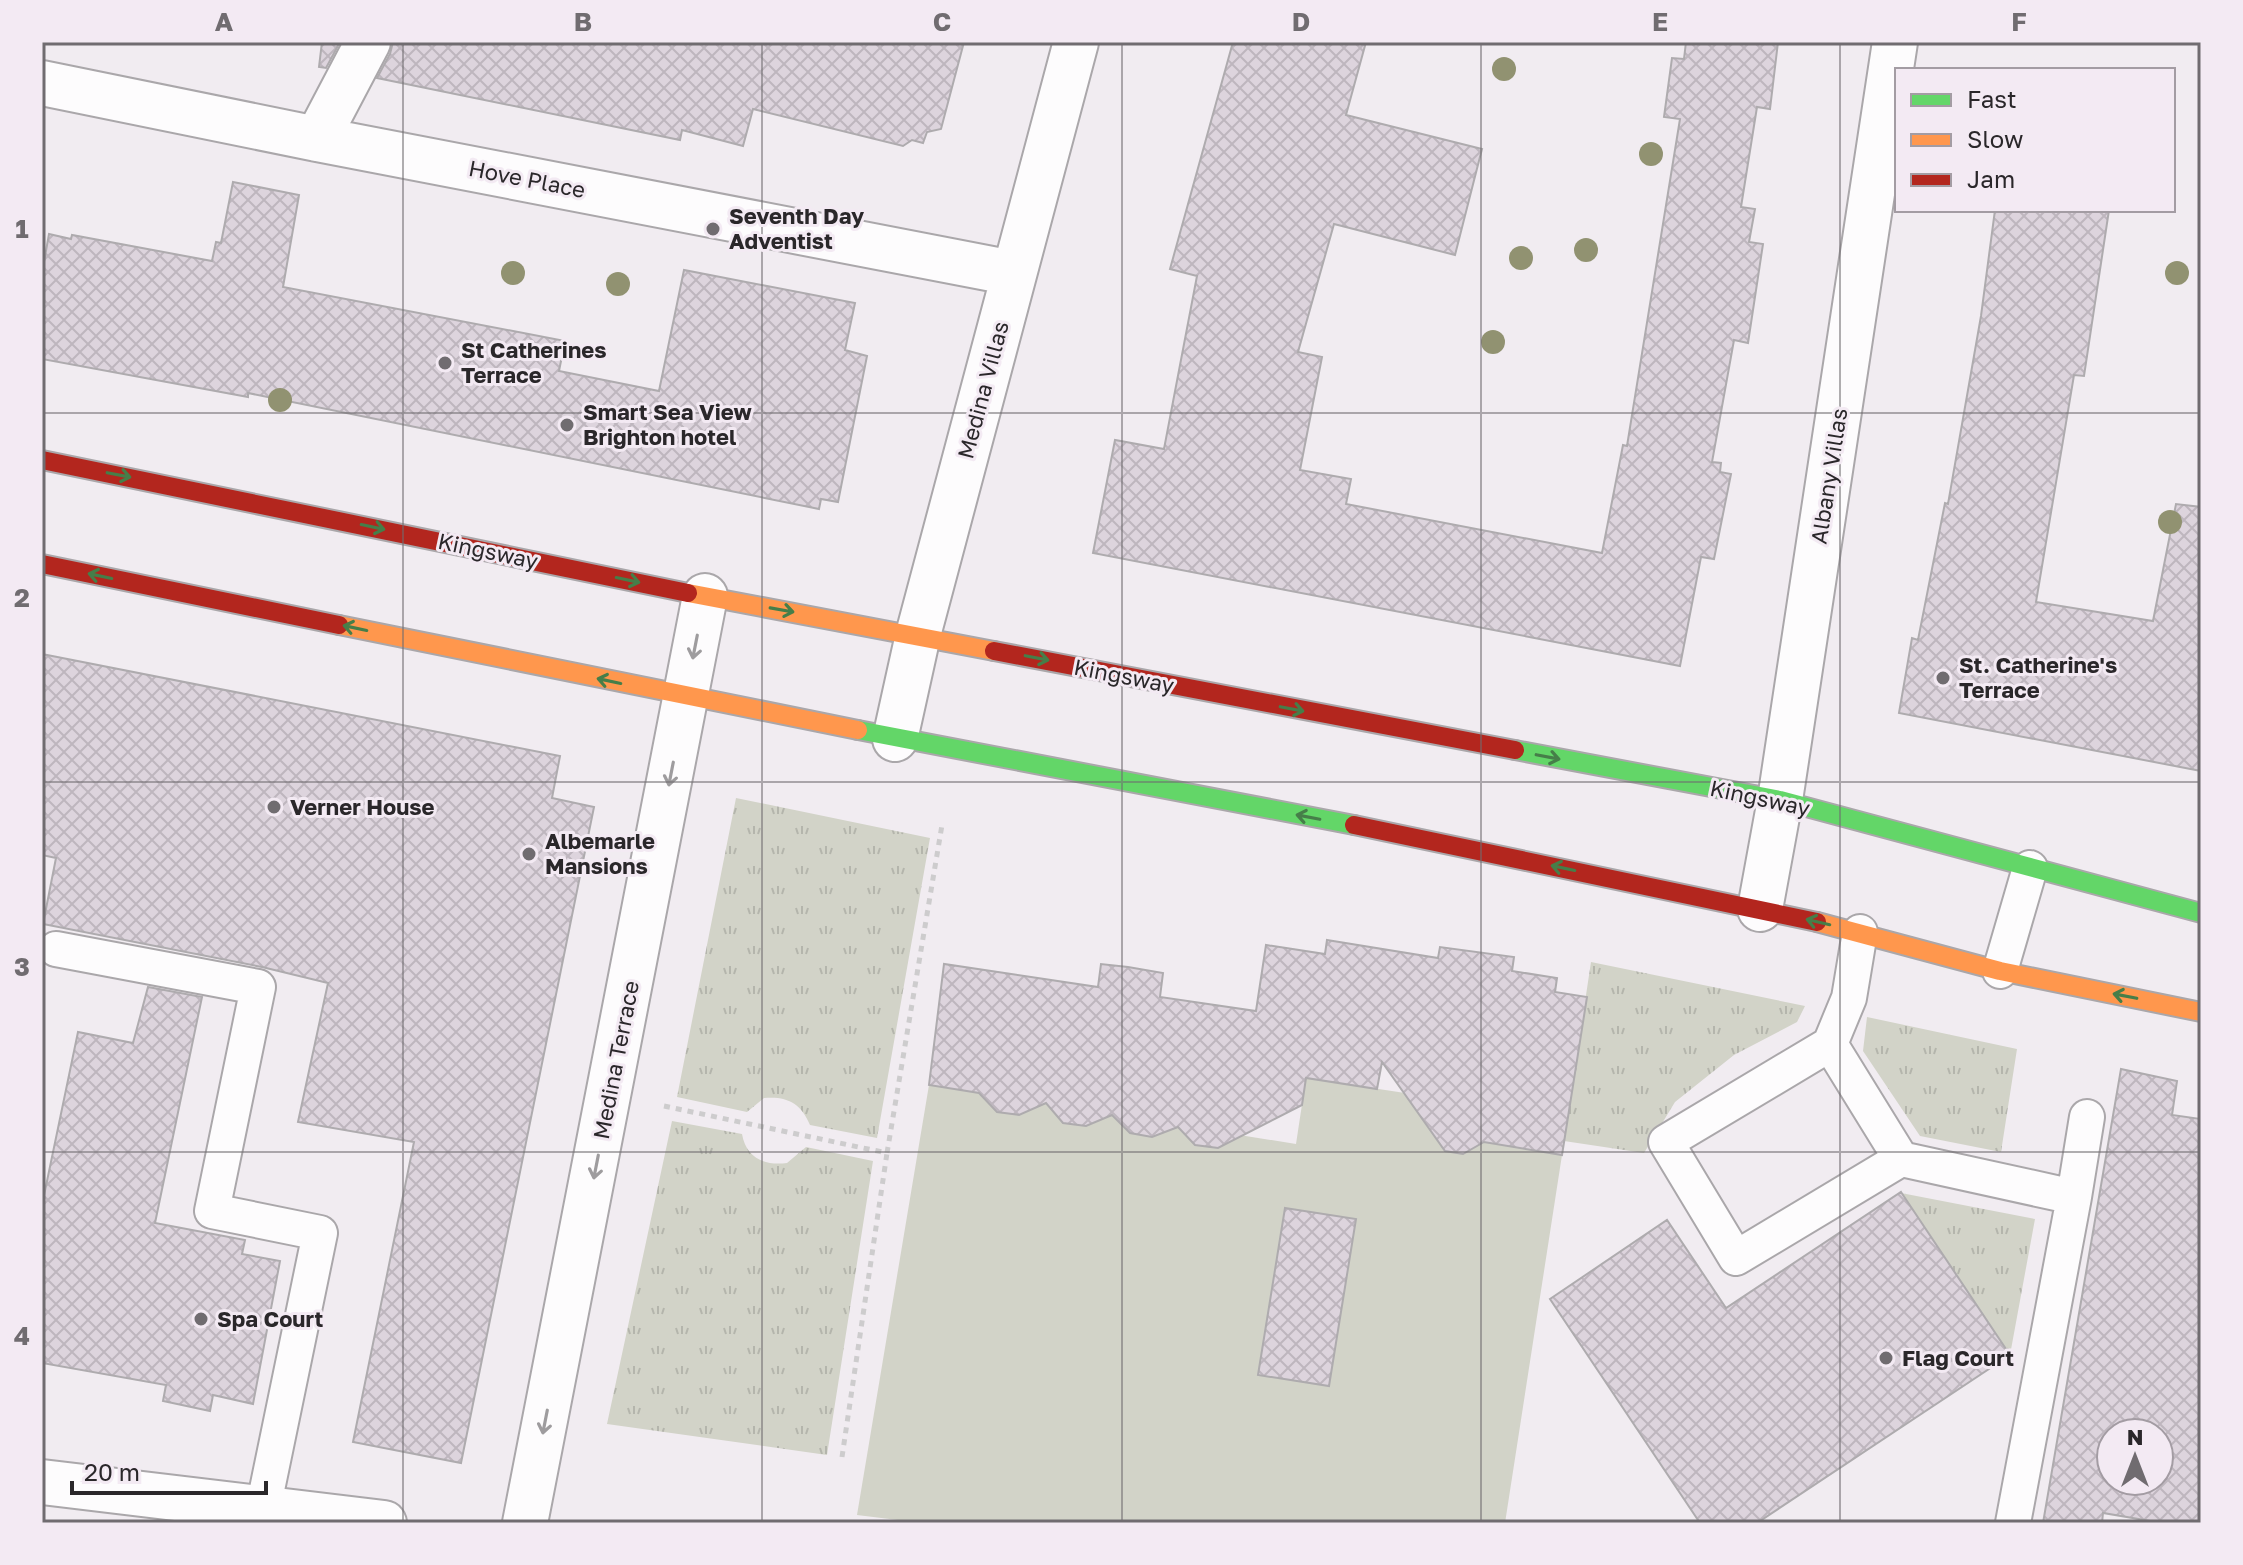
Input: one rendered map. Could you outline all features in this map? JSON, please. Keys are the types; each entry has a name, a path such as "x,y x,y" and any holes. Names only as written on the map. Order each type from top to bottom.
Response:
{"main road":[{"name":"Kingsway","path":"42,460 705,596 1780,800 2201,913"},
{"path":"42,564 895,739 1374,829 1760,909 1860,932 2000,971 2201,1012"}],"street":[{"path":"317,139 368,42"},
{"name":"Medina Villas","path":"895,739 918,635 1076,42"},
{"name":"Albany Villas","path":"1760,909 1780,800 1895,42"},
{"name":"Hove Place","path":"42,83 1013,273"},
{"name":"Medina Terrace","path":"525,1523 705,596"},
{"path":"42,1482 384,1523"}],"lane":[{"path":"2000,971 2030,868"},
{"path":"1860,932 1849,998 1830,1044 1666,1142 1736,1258 1901,1159 2074,1197"},
{"path":"56,949 258,987 212,1211 320,1233 263,1509"},
{"path":"1830,1044 1901,1159"},
{"path":"2013,1523 2087,1117"}],"path":[{"path":"842,1457 887,1153 942,825"},
{"path":"661,1106 887,1153"}],"green space":[{"path":"736,798 930,838 877,1138 810,1125 798,1106 780,1098 764,1098 747,1112 677,1097"},
{"path":"1591,962 1805,1006 1797,1022 1734,1055 1675,1102 1644,1153 1564,1141"},
{"path":"1867,1017 2017,1049 2001,1152 1920,1136 1863,1051"},
{"path":"1306,1078 1438,1098 1562,1155 1505,1523 922,1523 857,1515 929,1085 1296,1144"},
{"path":"672,1121 742,1134 752,1155 771,1163 787,1163 806,1147 873,1161 827,1455 607,1424"},
{"path":"1901,1193 2035,1219 2010,1355"}],"building":[{"path":"322,42 340,42 326,68 319,67"},
{"path":"393,42 964,42 941,129 927,132 923,143 912,140 903,146 753,109 743,146 682,130 680,140 377,78"},
{"path":"1233,42 1366,42 1346,115 1482,149 1455,255 1334,224 1298,352 1322,357 1300,470 1351,479 1346,504 1602,553 1623,445 1627,446 1680,119 1664,117 1672,58 1684,59 1686,42 1778,42 1770,109 1757,107 1741,207 1755,209 1749,242 1763,244 1748,343 1734,340 1712,462 1721,463 1720,472 1731,474 1714,559 1701,557 1680,666 1093,553 1115,440 1164,449 1197,276 1170,269"},
{"name":"St Catherines Terrace","path":"233,182 299,195 283,287 565,341 559,371 659,391 684,270 855,303 845,350 867,356 838,502 821,499 819,509 248,393 248,397 42,359 42,273 49,234 71,239 72,235 212,261 216,242 221,243"},
{"path":"1995,212 2109,212 2084,376 2074,375 2036,602 2153,621 2176,504 2201,507 2201,771 1899,713 1912,638 1918,640 1945,503 1948,504 1981,316"},
{"path":"42,654 560,756 552,798 594,807 461,1463 353,1442 414,1142 298,1122 328,983 43,924 56,858 42,855"},
{"path":"1327,940 1438,958 1440,947 1514,957 1512,971 1557,978 1555,992 1587,997 1562,1155 1484,1142 1463,1154 1445,1151 1382,1062 1377,1089 1306,1078 1302,1105 1218,1148 1195,1145 1178,1127 1152,1137 1130,1133 1112,1115 1086,1126 1063,1123 1046,1103 1019,1115 997,1112 979,1093 929,1085 944,964 1098,987 1101,964 1128,967 1163,973 1160,997 1256,1011 1266,945 1325,954"},
{"path":"148,987 202,997 155,1223 245,1240 242,1254 280,1261 253,1404 213,1395 210,1411 163,1401 166,1385 42,1363 42,1205 78,1032 133,1043"},
{"path":"2121,1069 2177,1081 2172,1115 2201,1119 2201,1523 2162,1523 2103,1513 2102,1523 2043,1523"},
{"name":"Flag Court","path":"1901,1192 2010,1355 1757,1523 1700,1523 1550,1299 1667,1220 1726,1308"},
{"path":"1285,1208 1356,1219 1329,1386 1258,1375"}],"traffic: fast":[{"path":"858,730 1354,825"},
{"path":"1515,750 1780,800 2201,913"}],"traffic: slow":[{"path":"688,593 994,651"},
{"path":"339,625 858,730"},
{"path":"1817,922 2000,971 2201,1012"}],"traffic: jam":[{"path":"42,460 688,593"},
{"path":"42,564 339,625"},
{"path":"994,651 1515,750"},
{"path":"1354,825 1817,922"}],"place":[{"name":"Seventh Day Adventist","path":"713,229"},
{"name":"St Catherines Terrace","path":"445,363"},
{"name":"Smart Sea View Brighton hotel","path":"567,425"},
{"name":"St. Catherine's Terrace","path":"1943,678"},
{"name":"Verner House","path":"274,807"},
{"name":"Albemarle Mansions","path":"529,854"},
{"name":"Spa Court","path":"201,1319"},
{"name":"Flag Court","path":"1886,1358"}]}
